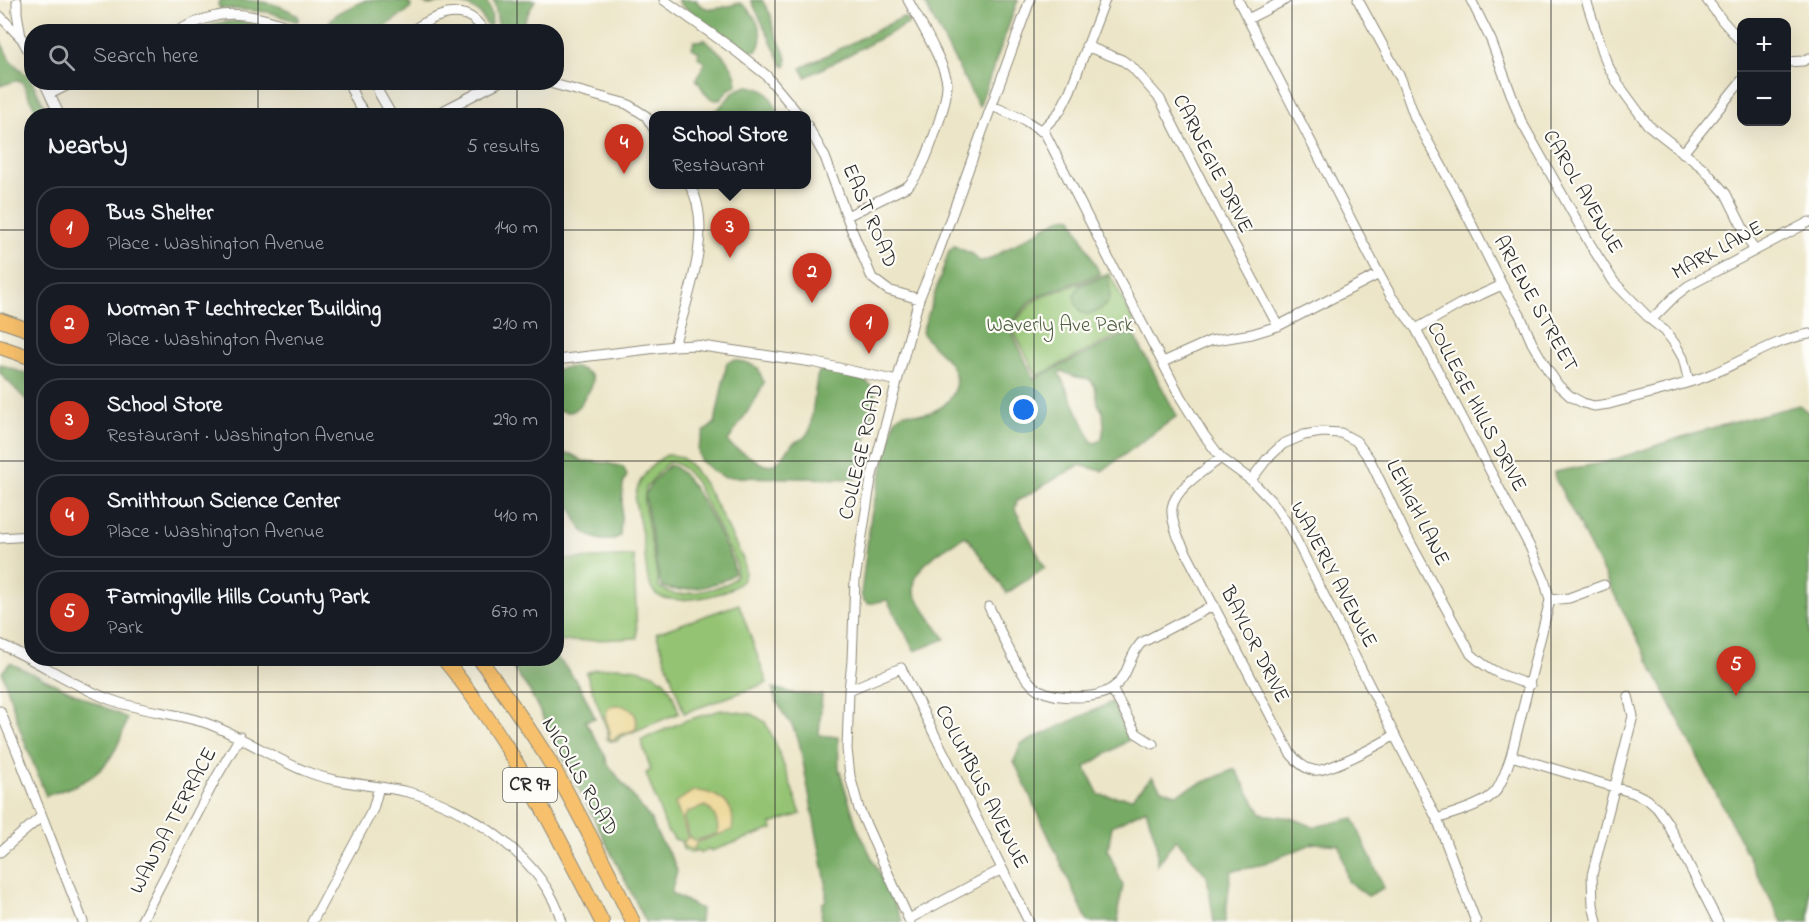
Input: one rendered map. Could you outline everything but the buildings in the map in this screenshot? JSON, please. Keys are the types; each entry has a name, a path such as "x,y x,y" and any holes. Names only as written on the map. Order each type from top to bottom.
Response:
{"highway":[{"path":"0,320 24,328"},
{"path":"0,347 24,355"},
{"name":"CR 97","path":"449,666 482,709 522,772 602,922"},
{"name":"NICOLLS ROAD","path":"485,666 550,763 633,922"}],"street":[{"path":"666,0 766,75 796,111"},
{"path":"847,216 908,186 915,179 926,159 943,107 947,83 942,66 908,0"},
{"name":"COLLEGE ROAD","path":"910,921 859,809 850,776 849,690 856,569 871,479 919,299 938,254 1030,0"},
{"path":"1041,131 1060,111 1070,91 1105,0"},
{"name":"COLLEGE HILLS DRIVE","path":"1238,0 1379,274 1391,296 1416,329 1530,547 1544,579 1550,600"},
{"path":"1248,19 1286,0"},
{"name":"ARLENE STREET","path":"1359,0 1401,79 1415,118 1520,315 1532,343 1546,367 1570,396 1583,403 1594,406 1602,405 1707,376 1775,344 1809,334"},
{"name":"CAROL AVENUE","path":"1471,0 1491,40 1521,121 1590,244 1614,282 1665,331 1675,344 1683,358 1689,382"},
{"path":"1586,0 1607,64 1618,84 1648,125 1702,168 1726,194 1754,250"},
{"path":"1707,0 1737,37"},
{"path":"18,1 10,11 0,15 24,43"},
{"path":"18,1 17,13 22,39"},
{"path":"423,24 435,17 454,12 471,15 480,24"},
{"path":"196,24 218,15 248,16 284,24"},
{"name":"CARNEGIE DRIVE","path":"1086,46 1122,60 1132,67 1160,99 1278,326"},
{"path":"1791,62 1809,58"},
{"path":"1683,153 1737,86"},
{"path":"564,87 627,104 646,116 649,121"},
{"path":"48,90 56,108"},
{"path":"50,94 58,90"},
{"path":"352,90 362,108"},
{"path":"378,90 386,108"},
{"path":"449,108 483,90"},
{"name":"WAVERLY AVENUE","path":"992,106 1021,118 1046,134 1198,426 1221,458 1251,480 1274,504 1290,528 1437,819 1476,922"},
{"name":"EAST ROAD","path":"811,132 825,157 872,278 888,290 919,299"},
{"path":"674,346 692,280 701,234 699,210 691,189"},
{"name":"MARK LANE","path":"1651,320 1688,286 1809,222"},
{"path":"1163,362 1210,340 1252,334 1278,326 1379,274"},
{"path":"1416,329 1502,285"},
{"path":"564,359 674,346 704,346 802,360 897,381"},
{"name":"LEHIGH LANE","path":"1251,480 1267,459 1283,444 1304,435 1322,432 1341,433 1356,441 1369,458 1406,533 1472,654 1497,674 1530,685"},
{"name":"BAYLOR DRIVE","path":"1221,458 1177,494 1172,508 1174,523 1179,537 1290,753 1303,766 1311,770 1324,770 1395,735"},
{"path":"0,538 24,536"},
{"path":"1437,819 1474,805 1490,796 1502,781 1530,685 1550,600 1569,598 1604,585"},
{"path":"989,607 1022,673 1039,690 1061,696 1083,697 1112,689 1126,675 1133,654 1141,643 1214,605"},
{"path":"0,646 24,658"},
{"path":"40,666 107,699 201,721 240,736 308,772 335,780 422,796 454,810 499,839 524,861 540,878 552,896 562,922"},
{"name":"COLUMBUS AVENUE","path":"849,690 901,668 1029,922"},
{"path":"1112,689 1136,733 1154,744"},
{"path":"1597,922 1593,906 1592,875 1633,716 1628,696"},
{"path":"0,711 83,922"},
{"name":"WANDA TERRACE","path":"141,922 240,736"},
{"path":"1511,756 1634,793 1648,800 1667,822 1718,922"},
{"path":"312,922 373,809 380,787"},
{"path":"0,852 42,816"},
{"path":"910,921 1002,870"}],"green space":[{"path":"222,0 272,4 298,16 298,21 268,12 220,8 218,5"},
{"path":"366,0 407,1 411,6 388,24 329,24 335,16"},
{"path":"419,0 486,0 492,20 491,24 486,24 479,13 462,4 427,5"},
{"path":"493,0 535,0 523,24 498,24"},
{"path":"678,0 697,0 701,6 712,9 740,3 758,24 761,37 757,50 747,52 681,5"},
{"path":"751,0 762,0 771,15 773,28 787,58 786,66 783,66"},
{"path":"923,0 1018,0 979,107"},
{"path":"903,17 906,18 908,24 806,77 801,68"},
{"path":"237,21 259,24 216,24"},
{"path":"0,40 10,60 24,73 24,86 18,80 0,86"},
{"path":"706,40 727,60 736,79 737,86 729,89 720,100 711,99 705,94 696,79 705,63 698,57 699,52 692,48 694,41"},
{"path":"747,86 765,91 778,111 715,111 735,91"},
{"path":"26,90 36,90 45,108 35,108"},
{"path":"1072,218 1100,274 1038,296 1009,326 1034,379 1132,331 1177,416 1102,471 1079,465 1017,501 1015,509 1045,568 1007,593 966,536 930,560 916,577 914,586 919,602 945,639 915,651 887,600 868,604 863,600 861,594 871,515 895,420 901,414 924,414 938,409 944,405 955,389 953,368 922,332 949,251 954,246 972,254 979,261 988,260 1057,220","holes":["1061,371 1089,379 1095,386 1098,404 1103,412 1104,426 1102,438 1097,443 1092,442 1059,373"]},
{"name":"Waverly Ave Park","path":"1109,273 1136,326 1037,376 1011,326 1034,301 1041,297"},
{"path":"1108,276 1110,294 1107,303 1095,312 1083,313 1074,295 1080,285"},
{"path":"735,360 758,368 764,383 728,441 730,445 764,465 775,464 793,443 804,438 810,430 817,377 820,370 870,384 876,398 857,479 724,477 712,471 700,460 698,449 704,432 715,423 727,362"},
{"path":"0,364 24,373 24,398 0,373"},
{"path":"575,367 588,373 593,379 580,405 569,412 564,411 564,368"},
{"path":"1799,405 1809,413 1809,922 1782,922 1555,478 1554,472 1607,462 1697,432"},
{"path":"564,454 571,454 583,461 623,467 627,475 623,484 620,536 615,539 601,540 586,533 582,530 564,498"},
{"path":"667,455 675,455 689,464 724,520 743,559 745,569 744,578 728,590 686,600 661,597 651,587 647,576 635,501 641,481 650,468","holes":["668,462 683,468 695,481 736,563 735,577 726,584 687,594 678,594 659,587 644,502 646,487"]},
{"path":"669,465 678,469 687,479 706,507 733,563 734,573 720,582 699,588 678,590 662,586 645,496 650,485"},
{"path":"634,556 637,638 564,642 564,560"},
{"path":"739,604 767,683 684,713 656,633"},
{"path":"10,663 127,718 113,754 94,775 77,785 46,796 22,735 2,672"},
{"path":"511,666 564,666 574,678 595,718 585,721 605,755 607,763 651,820 673,860 677,871 671,893 701,909 700,922 646,922 529,690"},
{"path":"614,667 641,670 660,678 670,689 679,713 620,737 617,741 607,739 608,732 586,673 596,669"},
{"path":"773,688 796,694 822,695 819,735 838,737 839,769 857,827 903,922 821,922 822,904 826,900 826,883 799,741 774,696"},
{"path":"1112,702 1129,740 1085,767 1099,795 1132,798 1152,777 1161,789 1176,794 1235,769 1261,814 1292,818 1314,827 1353,818 1384,888 1368,896 1348,881 1340,845 1314,843 1255,867 1231,871 1225,922 1214,922 1207,876 1176,839 1157,866 1157,844 1146,809 1112,826 1108,850 1123,886 1118,911 1119,922 1088,922 1014,761 1021,744"},
{"path":"721,710 752,714 765,722 776,744 801,814 771,824 773,829 711,851 710,849 700,853 698,850 690,853 683,849 681,841 674,839 668,833 646,773 651,770 641,740 687,720"}],"sand":[{"path":"614,705 629,708 635,715 636,724 635,730 619,735 613,740 609,738 610,732 605,717 608,708"},
{"path":"693,791 715,795 731,810 732,830 697,842 693,850 684,846 688,837 675,803","holes":["705,806 714,814 717,822 717,834 695,841 690,838 683,818 688,812"]}],"place":[{"name":"Smithtown Science Center","path":"624,174"},
{"name":"School Store","path":"730,258"},
{"name":"Norman F Lechtrecker Building","path":"812,303"},
{"name":"Bus Shelter","path":"869,354"},
{"name":"Farmingville Hills County Park","path":"1736,696"}]}
